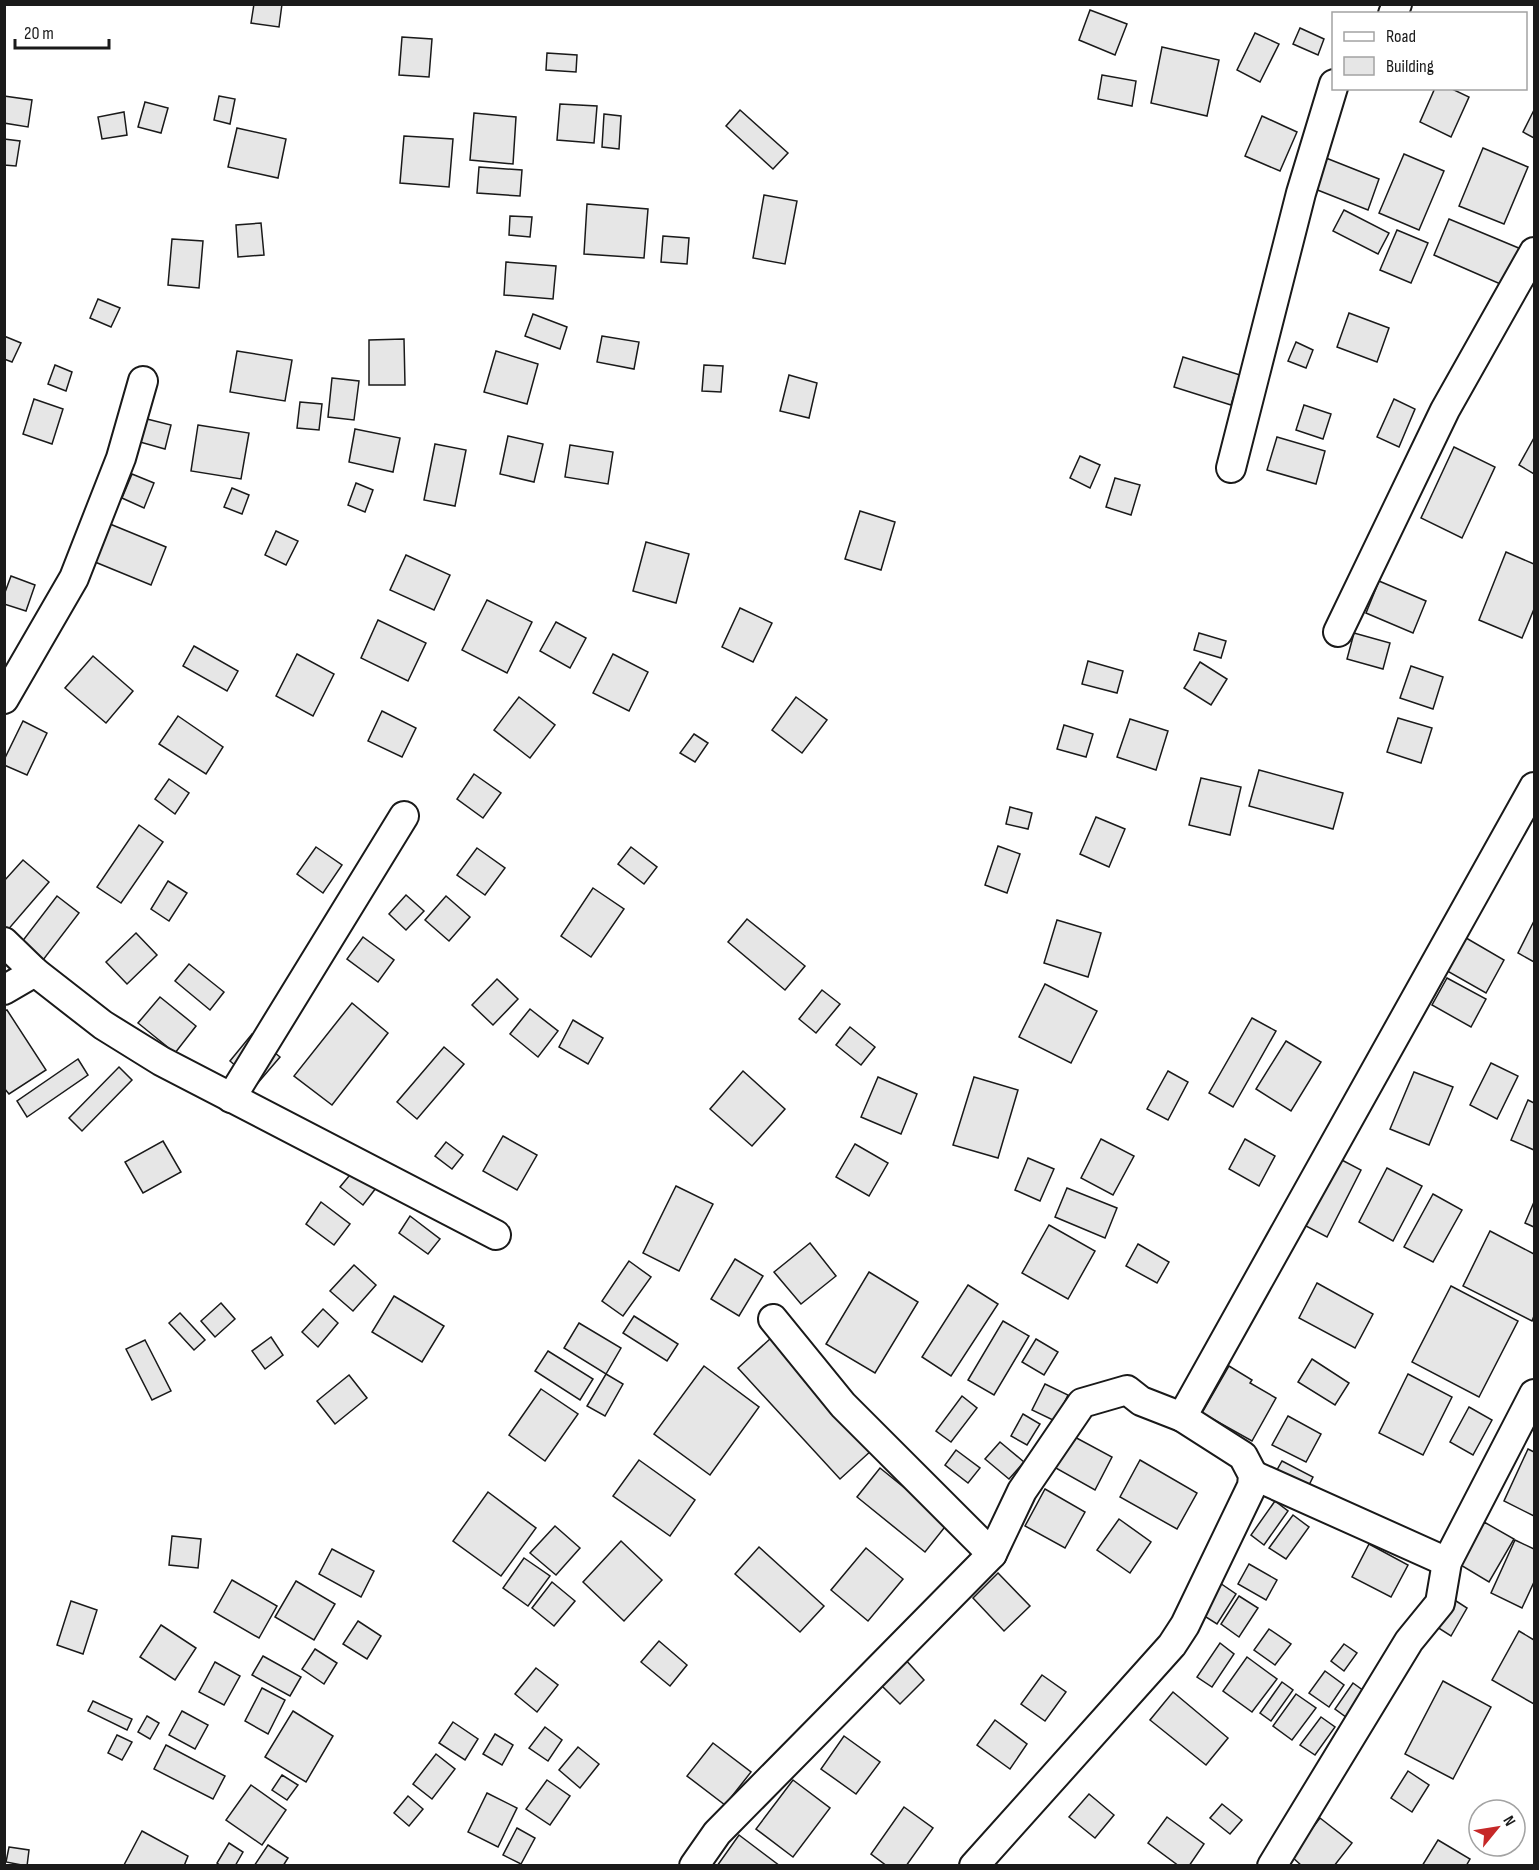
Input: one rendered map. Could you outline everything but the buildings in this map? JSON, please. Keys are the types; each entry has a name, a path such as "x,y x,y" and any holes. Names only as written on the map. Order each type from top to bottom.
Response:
{"street":[{"path":"1231,468 1301,193 1332,90"},
{"path":"1338,632 1445,410 1534,252"},
{"path":"4,699 74,578 121,458 143,381"},
{"path":"1182,1417 1534,788"},
{"path":"231,1098 404,816"},
{"path":"4,942 35,972 104,1025 161,1061 496,1235"},
{"path":"4,990 35,972"},
{"path":"773,1319 843,1405 993,1554"},
{"path":"694,1866 717,1833 993,1554 1022,1491 1082,1403 1127,1390 1141,1401 1182,1417 1243,1456 1253,1475 1252,1486 1185,1625 1173,1645 974,1866"},
{"path":"1272,1866 1410,1641 1440,1603 1447,1562 1534,1394"},
{"path":"1253,1475 1447,1562"}]}
